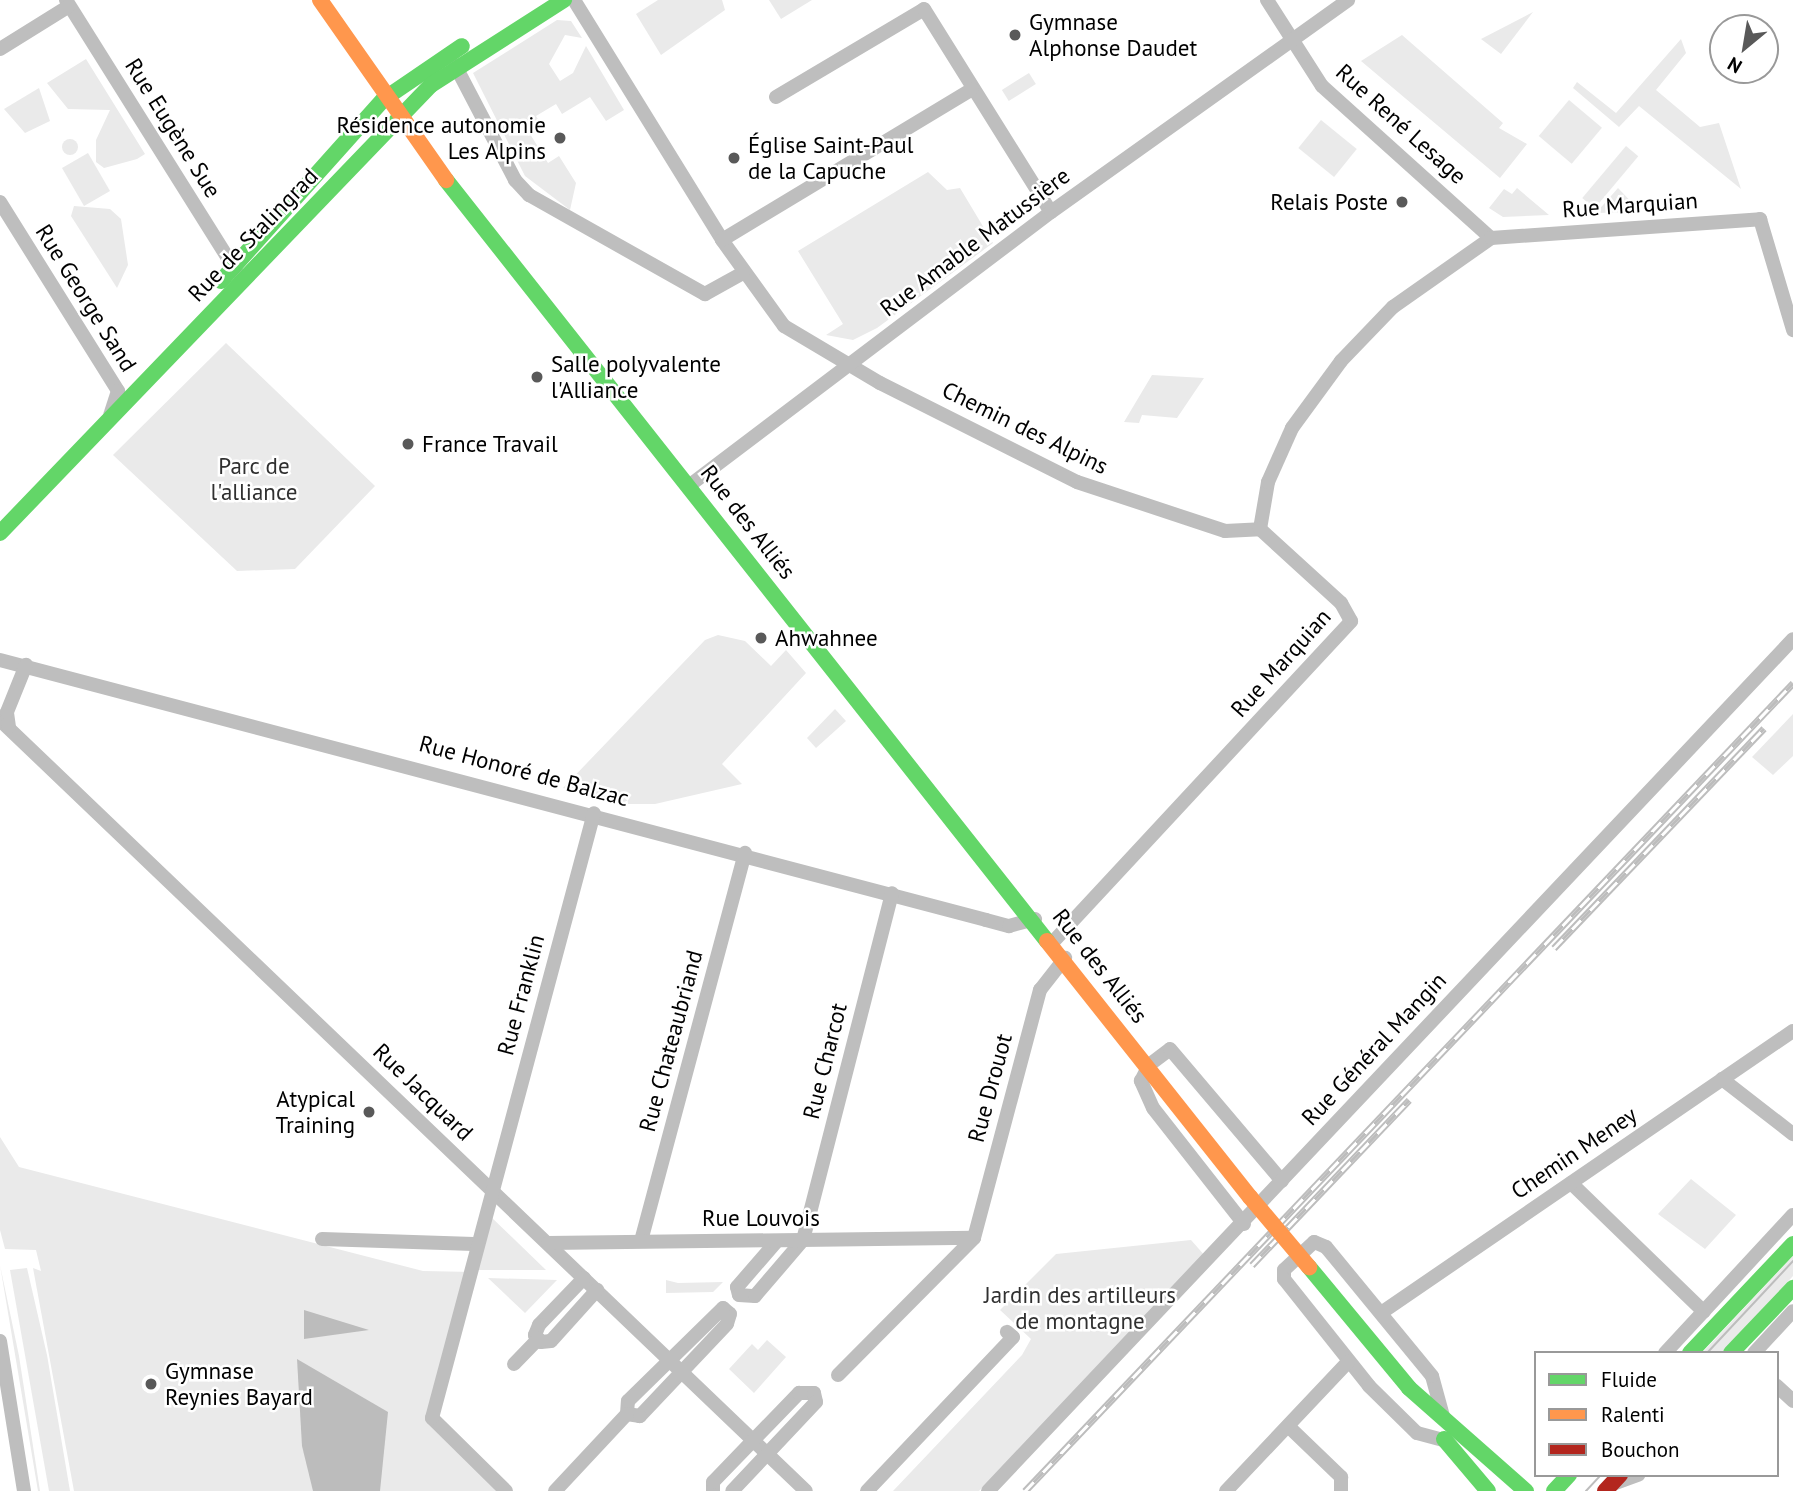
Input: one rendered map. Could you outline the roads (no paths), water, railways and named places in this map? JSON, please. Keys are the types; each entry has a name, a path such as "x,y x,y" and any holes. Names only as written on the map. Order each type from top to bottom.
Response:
{"main road":[{"name":"Rue des Alliés","path":"320,0 397,118 1035,919 1250,1197 1409,1388 1526,1491"},
{"name":"Rue de Stalingrad","path":"0,533 107,421 236,275 384,99 536,0"},
{"name":"Rue de Stalingrad","path":"0,513 118,391 236,275 262,265 397,118 455,65 564,0"},
{"path":"1692,1351 1793,1244"},
{"path":"1733,1351 1793,1288"},
{"name":"Rue des Alliés","path":"1409,1388 1407,1396 1488,1491"},
{"path":"1554,1491 1567,1477"}],"street":[{"path":"455,65 515,180 530,195 705,294 743,273 574,0"},
{"name":"Rue René Lesage","path":"1267,0 1322,86 1491,238"},
{"name":"Rue Amable Matussière","path":"690,485 1051,212 1289,38 1348,0"},
{"path":"0,49 67,3"},
{"name":"Rue Eugène Sue","path":"67,3 236,275"},
{"path":"776,97 924,9 1051,212"},
{"path":"722,240 972,89"},
{"name":"Rue George Sand","path":"0,202 118,391 107,421"},
{"name":"Rue Marquian","path":"1491,238 1760,219 1793,330"},
{"path":"1260,529 1268,482 1292,428 1341,361 1393,307 1491,238"},
{"name":"Chemin des Alpins","path":"743,273 784,326 1077,482 1225,531 1260,529"},
{"name":"Rue Marquian","path":"1053,942 1351,621 1341,603 1260,529"},
{"name":"Rue Général Mangin","path":"988,1491 1244,1224 1793,639"},
{"name":"Rue Honoré de Balzac","path":"0,660 594,813 1009,926 1035,919"},
{"name":"Rue Jacquard","path":"26,665 4,723 806,1491"},
{"name":"Rue Franklin","path":"506,1491 432,1418 474,1244 492,1189 594,813"},
{"name":"Rue Chateaubriand","path":"641,1241 745,853"},
{"name":"Rue Charcot","path":"803,1240 892,892"},
{"name":"Rue Drouot","path":"974,1238 1040,990 1065,958"},
{"name":"Chemin Meney","path":"1381,1313 1793,1031"},
{"path":"1244,1224 1153,1108 1141,1081 1149,1065 1170,1049 1282,1181"},
{"path":"1723,1079 1793,1134"},
{"path":"1571,1183 1704,1312"},
{"path":"1667,1351 1793,1214"},
{"path":"838,1375 974,1238"},
{"name":"Rue Louvois","path":"548,1243 974,1238"},
{"path":"322,1239 474,1244"},
{"path":"777,1241 737,1287 739,1295 755,1296 803,1240"},
{"name":"Rue des Alliés","path":"1443,1418 1437,1383 1319,1241 1283,1270 1284,1279 1348,1362 1417,1433 1444,1440"},
{"path":"514,1364 538,1339 539,1325 584,1278"},
{"path":"538,1339 551,1341 597,1290"},
{"path":"555,1491 626,1414 628,1401 667,1359 715,1311 730,1314 640,1416 626,1414"},
{"path":"1756,1351 1793,1311"},
{"path":"867,1491 1013,1338 1007,1332"},
{"path":"0,1341 24,1491"},
{"path":"1226,1491 1348,1362"},
{"path":"1779,1388 1793,1401"},
{"path":"713,1491 713,1482 799,1393 814,1393 816,1402 732,1491"},
{"path":"1288,1426 1341,1477 1341,1491"},
{"path":"1612,1483 1632,1477"}],"tram line":[{"path":"1709,1351 1793,1261"},
{"path":"1586,1491 1599,1477"}],"railway":[{"path":"1025,1491 1793,683"},
{"path":"1554,948 1764,728"},
{"path":"1252,1265 1409,1100"}],"place":[{"name":"Gymnase Alphonse Daudet","path":"1015,35"},
{"name":"Résidence autonomie Les Alpins","path":"560,138"},
{"name":"Église Saint-Paul de la Capuche","path":"734,158"},
{"name":"Relais Poste","path":"1402,202"},
{"name":"Salle polyvalente l'Alliance","path":"537,377"},
{"name":"France Travail","path":"408,444"},
{"name":"Ahwahnee","path":"761,638"},
{"name":"Atypical Training","path":"369,1112"},
{"name":"Gymnase Reynies Bayard","path":"151,1384"}],"park label":[{"name":"Parc de l'alliance","path":"254,479"},
{"name":"Jardin des artilleurs de montagne","path":"1080,1308"}]}
